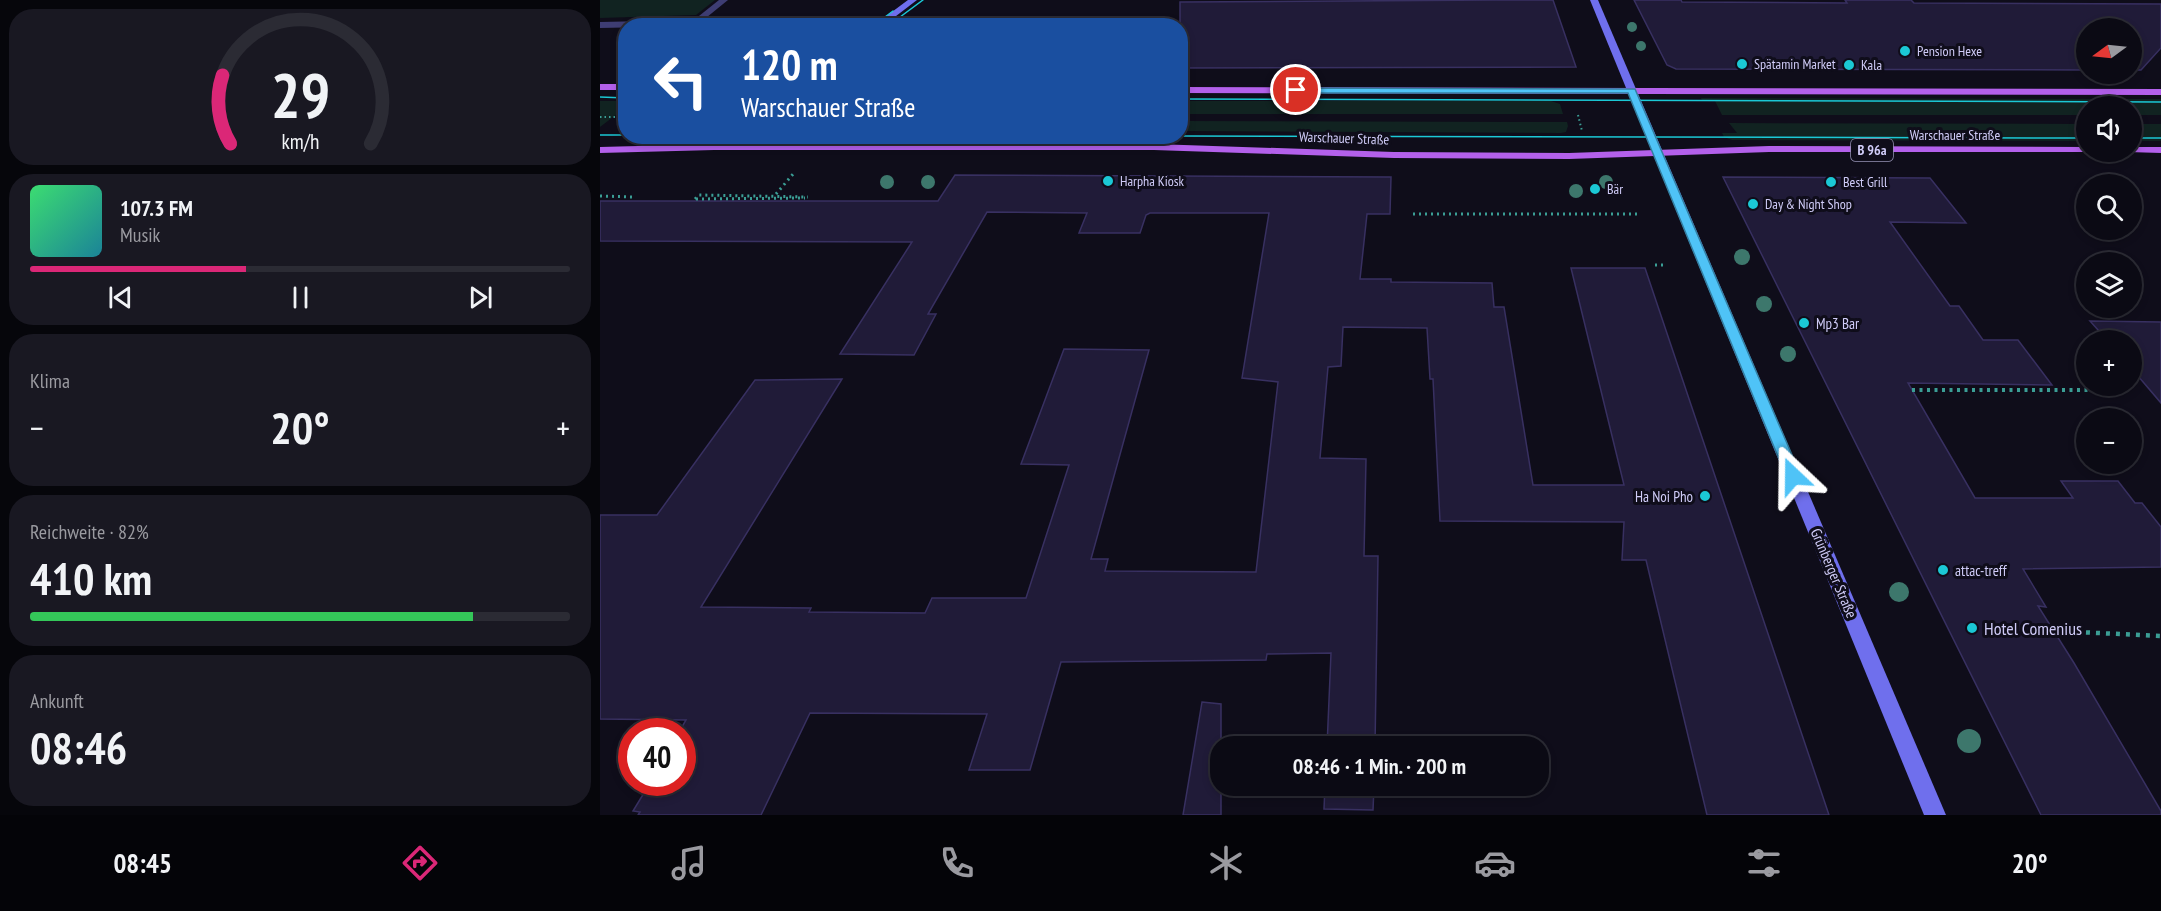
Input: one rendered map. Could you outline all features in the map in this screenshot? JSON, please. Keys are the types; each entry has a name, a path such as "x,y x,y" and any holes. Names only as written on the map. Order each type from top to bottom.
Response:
{"main road":[{"path":"600,87 618,87"},
{"path":"1188,90 2161,92"},
{"name":"Warschauer Straße","path":"600,150 714,147 1154,147 1406,155 1569,156 1769,149 2076,150"},
{"path":"2142,150 2161,150"}],"street":[{"path":"888,18 913,0"},
{"name":"Grünberger Straße","path":"1594,0 1935,815"}],"lane":[{"path":"702,18 724,0"},
{"path":"600,25 618,25"}],"path":[{"path":"600,117 618,117"},
{"path":"775,195 808,197 695,199 699,195 775,195 796,171"},
{"path":"600,196 634,197"},
{"path":"1413,214 1637,214"},
{"path":"1655,265 1666,265"},
{"path":"1912,390 2076,390"},
{"path":"2056,631 2161,636"}],"green space":[{"path":"600,0 715,0 696,15 600,18"},
{"path":"1701,98 2076,99 2076,115 1722,115 1715,101 1702,101"},
{"path":"2142,99 2161,99 2161,115 2142,115"},
{"path":"600,101 618,101 618,113 600,127"},
{"path":"1188,101 1551,101 1560,104 1563,114 1188,114"},
{"path":"1188,121 1567,122 1566,132 1188,131"},
{"path":"1729,123 2076,124 2076,141 1732,140 1724,137 1722,133 1737,133"},
{"path":"2142,124 2161,124 2161,141 2142,141"}],"building":[{"path":"1553,0 1576,67 1188,68 1188,18 1180,18 1180,2"},
{"path":"1634,0 1847,3 1845,0 1911,0 1914,3 2161,4 2161,48 2142,69 2142,18 2076,18 2076,70 1676,69 1667,65"},
{"path":"955,175 1391,177 1390,214 1367,214 1360,279 1391,279 1391,282 1492,283 1494,307 1504,307 1533,485 1624,485 1571,268 1645,268 1829,815 1707,815 1646,560 1622,560 1624,522 1440,521 1433,379 1430,379 1427,328 1343,327 1341,366 1328,367 1320,458 1366,459 1364,556 1378,556 1375,736 1327,736 1331,653 1267,654 1266,660 1061,662 1030,770 969,770 987,714 810,713 761,815 638,815 640,812 633,811 642,796 696,796 696,718 600,719 600,515 657,515 755,380 842,379 701,607 811,608 809,612 925,613 932,598 1026,598 1069,465 1021,464 1064,349 1149,350 1091,559 1108,559 1105,571 1256,572 1278,382 1242,378 1269,213 1150,213 1146,215 1140,233 1079,233 1087,213 987,212 928,314 936,314 914,355 840,354 912,242 600,241 600,201 938,201"},
{"path":"1723,177 1930,178 1966,223 1890,222 1950,306 1959,306 1983,340 2018,340 2052,385 1908,383 1975,498 2073,498 2061,481 2118,481 2135,503 2142,503 2161,527 2161,567 2023,569 2046,607 2038,606 2074,663 2161,811 2161,815 2041,815"},
{"path":"2090,321 2161,322 2161,403 2142,381 2142,330 2098,330"},
{"path":"1202,702 1221,704 1221,736 1210,736 1210,796 1221,796 1221,815 1183,815"},
{"path":"1325,796 1374,796 1373,810 1324,809"}],"tram line":[{"path":"899,18 923,0"},
{"path":"884,18 893,11"},
{"path":"600,97 618,98"},
{"path":"1188,99 2161,102"},
{"path":"600,135 618,135"},
{"path":"1188,136 2076,138"},
{"path":"2142,138 2161,138"}],"place":[{"name":"Pension Hexe","path":"1905,51"},
{"name":"Spätamin Market","path":"1742,64"},
{"name":"Kala","path":"1849,65"},
{"name":"Harpha Kiosk","path":"1108,181"},
{"name":"Best Grill","path":"1831,182"},
{"name":"Bär","path":"1595,189"},
{"name":"Day & Night Shop","path":"1753,204"},
{"name":"Mp3 Bar","path":"1804,323"},
{"name":"Ha Noi Pho","path":"1705,496"},
{"name":"attac-treff","path":"1943,570"},
{"name":"Hotel Comenius","path":"1972,628"}],"route":[{"path":"1296,90 1632,90 1793,476"}]}
